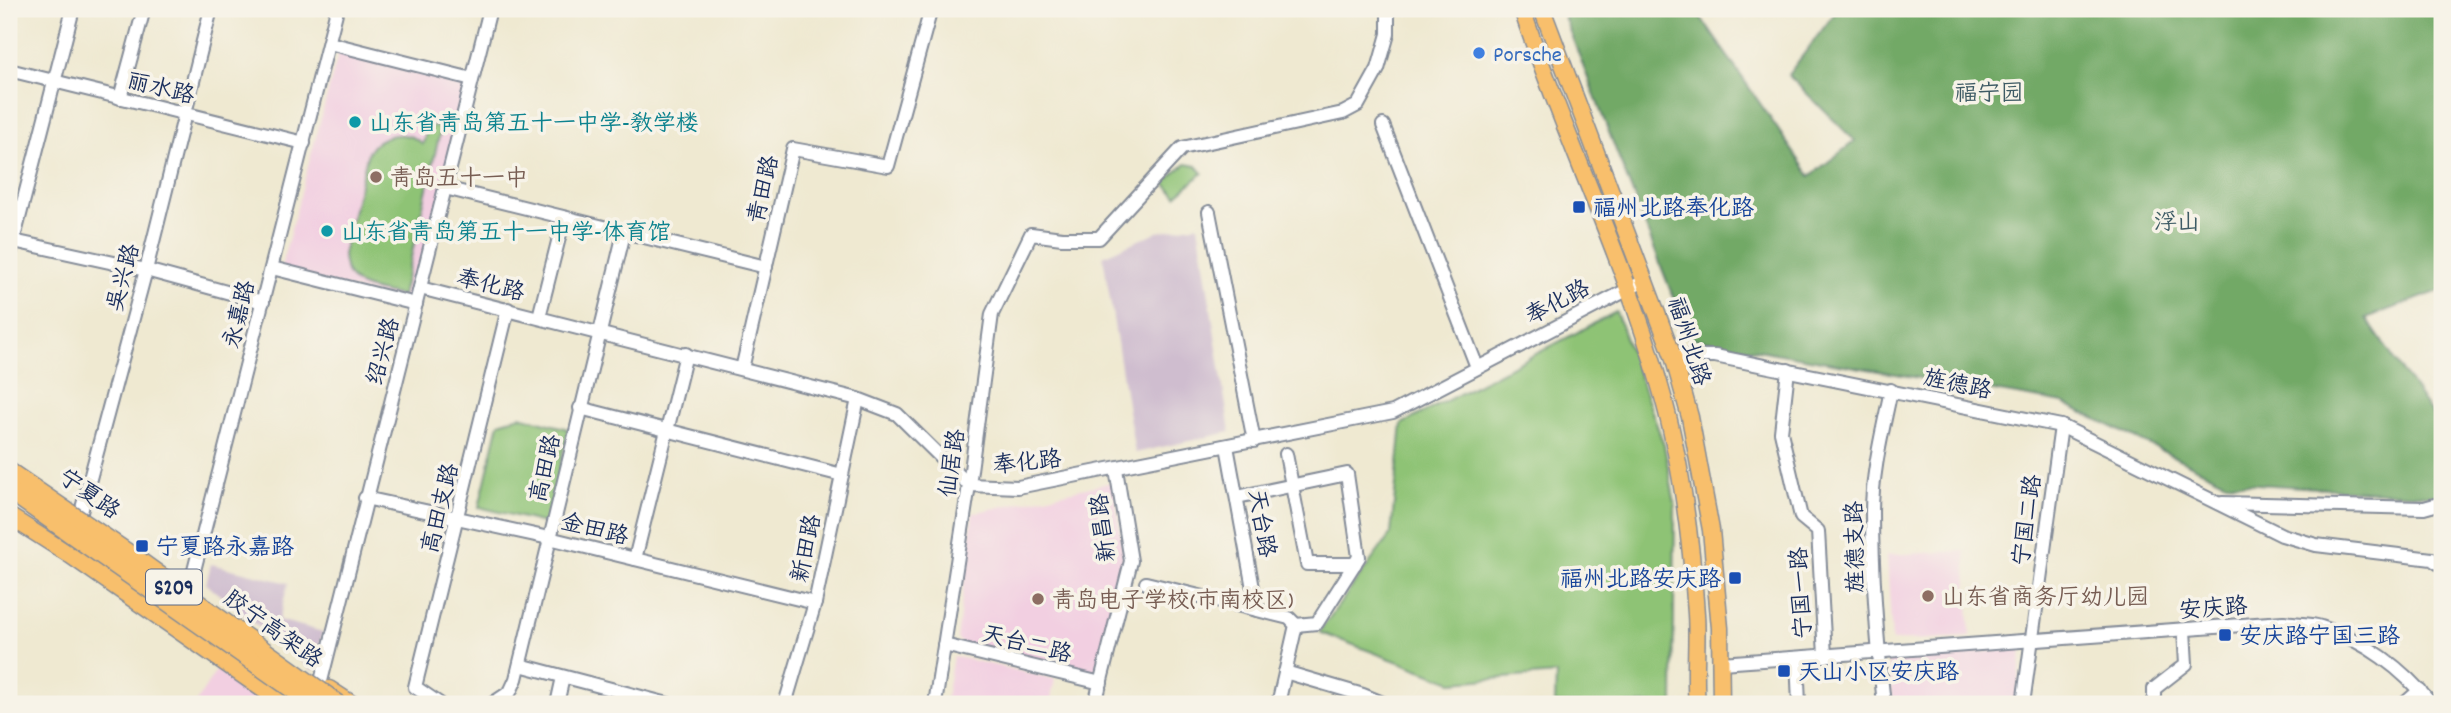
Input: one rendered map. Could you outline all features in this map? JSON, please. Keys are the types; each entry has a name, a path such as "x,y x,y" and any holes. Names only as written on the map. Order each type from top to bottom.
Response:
{"highway":[{"name":"胶宁高架路","path":"9,472 139,561 338,704"},
{"name":"胶宁高架路","path":"9,490 314,704"}],"main road":[{"name":"福州北路","path":"1522,9 1628,287 1660,384 1676,461 1693,579 1696,701"},
{"name":"福州北路","path":"1542,9 1646,280 1673,356 1690,417 1711,530 1722,703"},
{"name":"宁夏路","path":"9,464 190,588 352,704"},
{"path":"9,516 70,555 284,704"}],"street":[{"path":"9,257 73,9"},
{"path":"120,98 144,9"},
{"name":"吴兴路","path":"70,555 146,270 211,9"},
{"name":"永嘉路","path":"179,630 337,9"},
{"name":"绍兴路","path":"314,704 490,9"},
{"name":"青田路","path":"742,369 793,149 888,166 931,9"},
{"name":"仙居路","path":"935,704 992,314 1031,234 1062,238 1099,238 1182,148 1343,113 1359,106 1378,69 1388,34 1388,9"},
{"path":"329,43 472,79"},
{"name":"丽水路","path":"9,70 304,143"},
{"path":"1383,125 1477,367"},
{"path":"445,188 766,267"},
{"path":"1209,212 1254,441"},
{"path":"539,317 564,218"},
{"name":"高田路","path":"492,704 510,692 520,665 598,331 624,233"},
{"path":"11,241 146,270 263,302"},
{"path":"272,268 416,304"},
{"name":"奉化路","path":"420,288 858,399 897,414 969,485 1018,487 1393,412 1628,287 1646,280"},
{"name":"高田支路","path":"440,704 415,687 508,309"},
{"path":"635,559 686,354"},
{"name":"旌德路","path":"1673,356 1715,356 2060,426 2282,535 2316,545 2432,559 2442,566"},
{"name":"宁国一路","path":"1788,370 1781,432 1801,517 1818,531 1825,656"},
{"name":"旌德支路","path":"1884,704 1878,653 1872,510 1891,390"},
{"name":"新田路","path":"785,704 814,603 858,399"},
{"path":"580,408 842,475"},
{"name":"宁国二路","path":"2023,704 2060,426"},
{"name":"天台路","path":"1227,446 1257,610"},
{"path":"1286,454 1307,564 1355,564"},
{"name":"新昌路","path":"1096,704 1131,561 1116,469"},
{"path":"1237,497 1347,474 1359,557 1317,623 1296,625"},
{"name":"金田路","path":"365,498 549,538 814,603"},
{"name":"旌德路","path":"2218,503 2424,508 2442,503"},
{"path":"1146,583 1289,618 1296,625"},
{"name":"安庆路","path":"1721,663 2283,622 2320,626 2357,642 2395,665 2431,704"},
{"path":"1278,704 1296,625"},
{"path":"2154,704 2154,689 2186,664 2184,630"},
{"name":"天台二路","path":"944,645 1101,683"},
{"name":"宁国一路","path":"1797,658 1798,704"},
{"path":"520,665 668,704"},
{"path":"1285,672 1362,699 1385,704"},
{"path":"556,704 563,677"},
{"path":"2404,704 2420,690"}],"shaded area":[{"name":"青岛五十一中","path":"339,51 471,84 416,304 280,271"},
{"path":"1198,225 1230,432 1135,453 1103,256 1157,232"},
{"name":"青岛电子学校(市南校区)","path":"1113,482 1124,558 1095,676 963,644 957,639 973,513"},
{"name":"山东省商务厅幼儿园","path":"1965,551 1970,637 1892,641 1887,555"},
{"path":"211,564 288,583 279,620 323,632 313,671 206,584"},
{"path":"2022,649 2016,704 1893,704 1888,659"},
{"path":"953,656 1055,679 1050,704 945,704"},
{"path":"217,669 269,704 195,704"}],"green space":[{"name":"浮山","path":"1561,9 1695,9 1810,176 1855,141 1788,75 1838,9 2442,9 2442,290 2366,318 2442,429 2442,496 2226,482 2063,403 1689,338"},
{"path":"428,125 441,128 402,296 362,286 354,282 349,275 343,254 368,152 386,137 394,135 409,136 423,144"},
{"path":"1186,164 1197,166 1203,173 1176,196 1164,182"},
{"path":"1616,312 1664,445 1675,504 1673,704 1555,704 1556,674 1452,682 1319,632 1391,534 1402,424"},
{"path":"520,416 568,429 548,524 479,507 499,423"}],"place":[{"name":"Porsche","path":"1479,53"},
{"name":"山东省青岛第五十一中学-教学楼","path":"355,122"},
{"name":"青岛五十一中","path":"376,177"},
{"name":"福州北路奉化路","path":"1579,207"},
{"name":"山东省青岛第五十一中学-体育馆","path":"327,231"},
{"name":"宁夏路永嘉路","path":"142,546"},
{"name":"福州北路安庆路","path":"1735,578"},
{"name":"山东省商务厅幼儿园","path":"1928,596"},
{"name":"青岛电子学校(市南校区)","path":"1038,599"},
{"name":"安庆路宁国三路","path":"2225,635"},
{"name":"天山小区安庆路","path":"1784,671"}],"park label":[{"name":"福宁园","path":"1989,92"}]}
